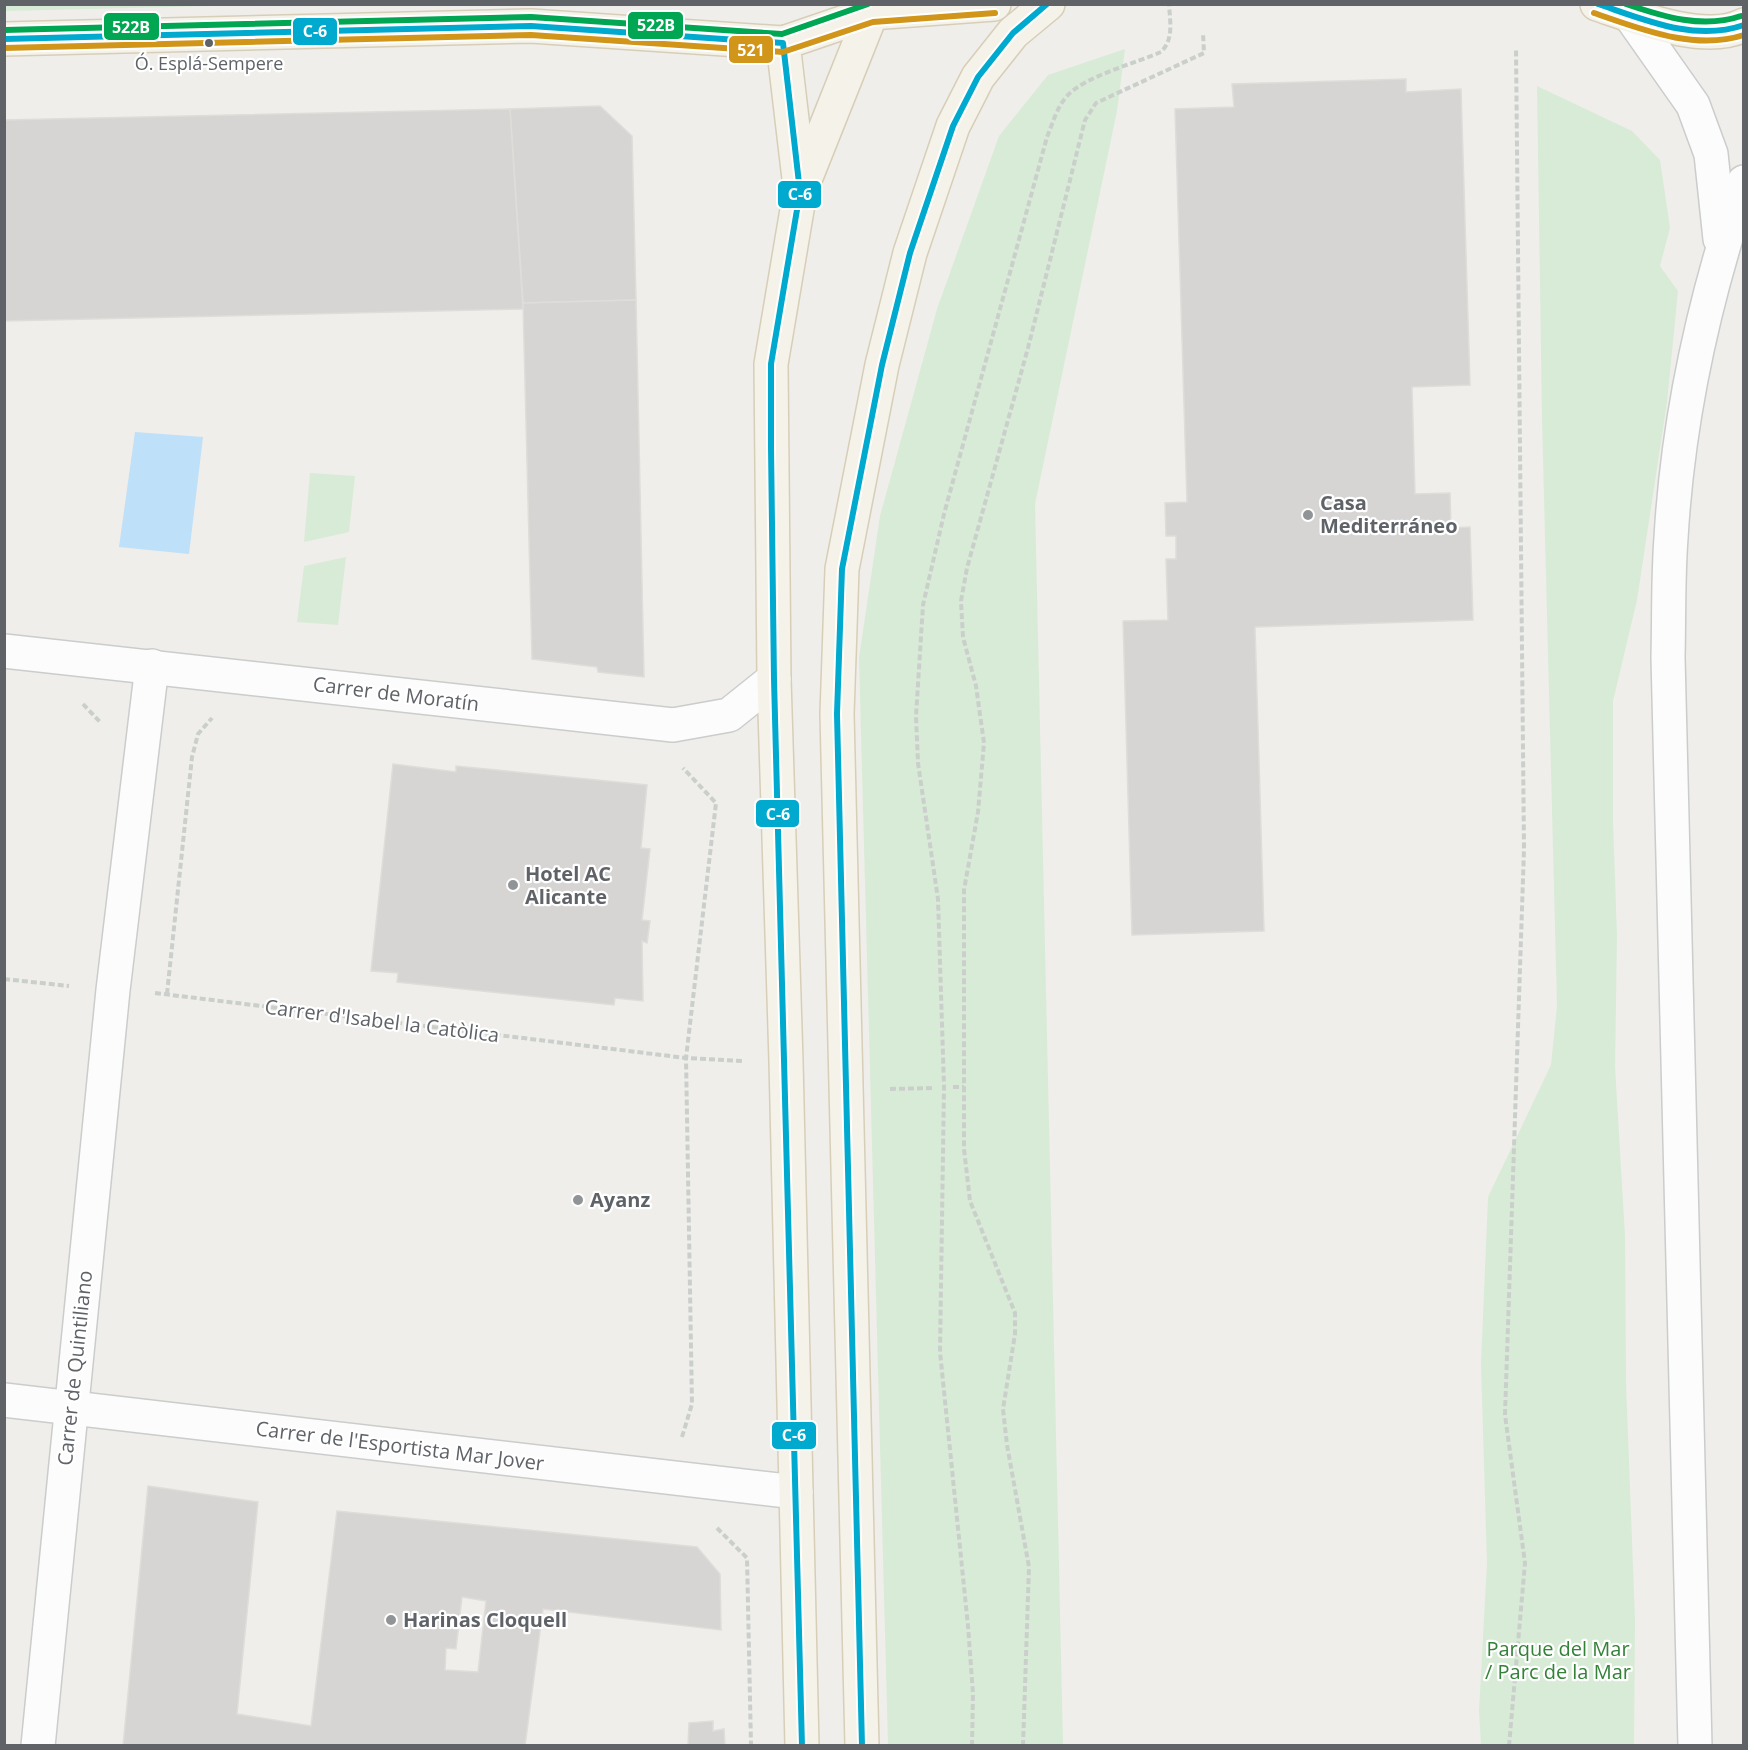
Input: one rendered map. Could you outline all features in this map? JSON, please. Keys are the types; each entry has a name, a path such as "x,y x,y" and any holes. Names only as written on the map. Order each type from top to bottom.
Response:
{"main road":[{"path":"4,39 531,26 783,43 873,9 994,4"},
{"path":"862,1746 837,714 842,569 882,365 910,253 953,126 978,77 1013,33 1048,4"},
{"path":"1597,4 1683,30 1732,31 1743,25"},
{"path":"802,1746 774,679 771,364 800,192 873,9"},
{"path":"783,43 800,192"}],"street":[{"path":"1629,14 1693,105 1711,154 1721,250"},
{"path":"1695,1746 1668,657 1671,538 1685,409 1721,250 1743,182"},
{"name":"Carrer de Moratín","path":"4,651 673,725 729,715 774,679"},
{"name":"Carrer de Quintiliano","path":"38,1746 113,990 152,666"},
{"name":"Carrer de l'Esportista Mar Jover","path":"4,1400 796,1492"}],"path":[{"path":"972,1746 973,1694 968,1626 940,1352 944,1088 942,965 938,899 918,763 916,716 922,605 947,503 1047,137 1068,95 1085,84 1161,52 1168,44 1170,34 1169,4"},
{"path":"1023,1746 1029,1567 1003,1409 1015,1334 1015,1313 970,1201 964,1149 964,890 978,812 984,743 976,686 963,637 961,601 967,568 1028,348 1085,120 1096,103 1204,53 1203,33"},
{"path":"1509,1746 1525,1563 1505,1415 1524,849 1516,48"},
{"path":"81,702 100,721 101,730"},
{"path":"167,994 192,757 198,734 218,711"},
{"path":"669,1479 692,1404 686,1058 716,803 680,765"},
{"name":"Carrer d'Isabel la Catòlica","path":"4,979 167,994 686,1058 749,1062"},
{"path":"953,1087 963,1087"},
{"path":"884,1089 934,1088"},
{"path":"716,1526 747,1558 751,1746"}],"green space":[{"path":"5,4 255,4 255,5 5,11"},
{"path":"1125,49 1117,111 1035,504 1063,1745 888,1745 859,658 880,516 937,309 999,136 1048,75"},
{"name":"Parque del Mar / Parc de la Mar","path":"1537,86 1632,131 1660,160 1670,228 1660,266 1678,291 1667,402 1637,600 1613,701 1613,823 1617,936 1615,1067 1625,1236 1626,1383 1635,1620 1634,1745 1481,1745 1479,1711 1487,1563 1481,1365 1488,1197 1551,1065 1557,1006 1542,418"},
{"path":"310,473 355,476 349,532 304,542"},
{"path":"346,557 338,625 297,622 304,566"}],"water":[{"path":"135,432 203,437 189,554 119,547"}],"building":[{"name":"Casa Mediterráneo","path":"1406,79 1406,92 1461,89 1470,385 1412,387 1415,494 1450,493 1451,528 1470,527 1473,620 1255,627 1264,931 1132,935 1123,621 1168,620 1166,559 1176,559 1176,536 1166,536 1165,503 1187,502 1175,109 1234,107 1232,84"},
{"path":"600,106 632,136 636,300 523,303 510,109"},
{"path":"510,109 523,309 4,321 4,120"},
{"path":"636,300 644,677 598,672 597,667 532,659 523,303"},
{"name":"Hotel AC Alicante","path":"393,764 456,772 456,766 647,785 641,848 650,849 642,920 650,921 647,943 642,941 643,1001 615,998 614,1005 397,982 398,973 371,971"},
{"name":"Harinas Cloquell","path":"148,1486 258,1502 237,1714 311,1726 337,1511 697,1547 720,1574 721,1630 543,1609 525,1746 123,1746","holes":["462,1597 486,1601 478,1672 445,1670 446,1648 456,1649"]},
{"path":"713,1721 713,1731 724,1729 725,1746 688,1746 689,1723"}],"transit line":[{"name":"522B","path":"4,30 531,17 782,34 868,4"},
{"name":"C-6","path":"862,1746 837,714 842,569 882,365 910,253 953,126 978,77 1013,33 1047,4"},
{"name":"C-6","path":"1598,4 1652,22 1689,30 1726,30 1744,25"},
{"name":"522B","path":"1626,4 1684,20 1727,20 1741,16"},
{"name":"521","path":"4,48 531,35 783,52 873,22 995,13"},
{"name":"521","path":"1594,13 1649,31 1687,39 1706,41 1744,35"},
{"name":"C-6","path":"4,39 531,26 783,43 800,192 771,364 771,447 774,679 802,1746"}],"place":[{"name":"Ó. Esplá-Sempere","path":"209,43"},
{"name":"Casa Mediterráneo","path":"1308,515"},
{"name":"Hotel AC Alicante","path":"513,885"},
{"name":"Ayanz","path":"578,1200"},
{"name":"Harinas Cloquell","path":"391,1620"}]}
